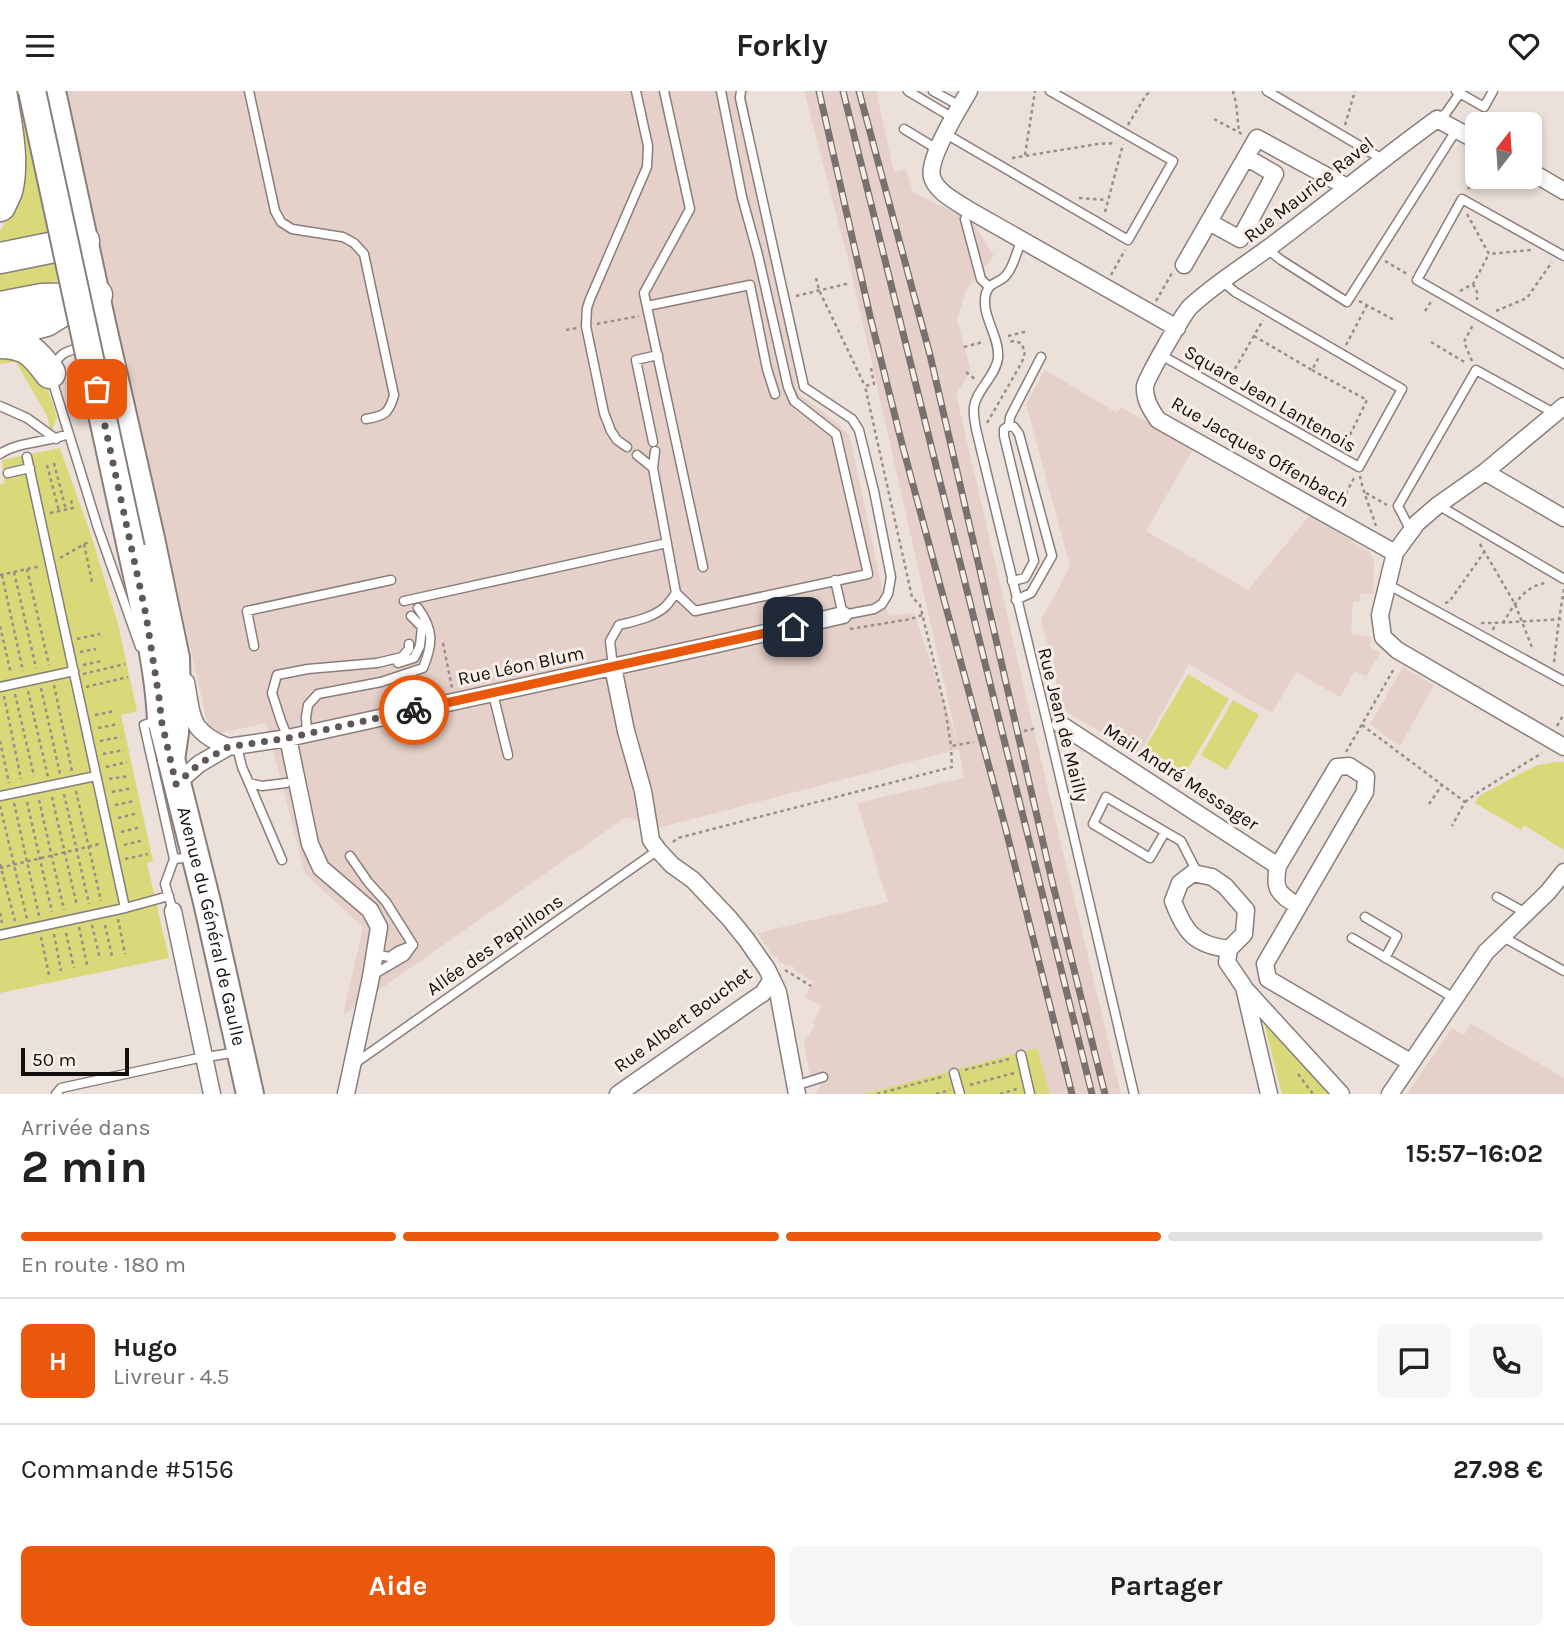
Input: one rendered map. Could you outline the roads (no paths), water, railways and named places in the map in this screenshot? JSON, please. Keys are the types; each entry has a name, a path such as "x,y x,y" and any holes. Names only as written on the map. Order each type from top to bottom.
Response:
{"highway":[{"path":"0,207 7,191 10,166 1,91"},
{"path":"0,258 85,241"},
{"path":"0,307 42,299 90,297"},
{"path":"0,333 46,321 90,297"},
{"path":"0,343 22,345 29,349 50,373"}],"main road":[{"name":"Avenue du Général de Gaulle","path":"32,91 146,615 174,772 184,858 207,902 250,1094"},
{"name":"Avenue du Général de Gaulle","path":"52,91 85,241 90,297 107,342 176,657 174,772"}],"street":[{"path":"963,100 933,160 931,177 939,190 969,210 1177,328"},
{"path":"1437,119 1465,134"},
{"name":"Rue Maurice Ravel","path":"1177,328 1188,309 1222,281 1437,119"},
{"path":"1184,265 1257,138 1347,187"},
{"path":"1209,222 1240,239 1275,174 1246,157"},
{"path":"1542,178 1564,191"},
{"name":"Rue Jacques Offenbach","path":"1177,328 1145,386 1149,406 1158,420 1395,554"},
{"path":"1557,743 1404,653 1383,636 1380,615 1395,554 1417,523 1485,472 1559,410"},
{"path":"1485,472 1564,518"},
{"name":"Rue Léon Blum","path":"174,772 199,764 233,747 288,738 492,694 843,615"},
{"path":"176,657 186,680 192,719 211,740 233,747"},
{"path":"613,667 626,731 643,791 651,840 657,850 693,880 729,918 770,974 781,1006 796,1090"},
{"name":"Mail André Messager","path":"1060,723 1278,866"},
{"path":"288,738 310,844 321,868 370,910 379,927 346,1094"},
{"path":"1298,906 1279,894 1275,881 1278,866 1337,767 1349,766 1366,777 1365,792 1265,964 1268,979 1410,1062"},
{"path":"1390,1094 1486,953 1548,892 1564,872"},
{"path":"1229,949 1212,947 1198,940 1181,922 1173,901 1180,883 1193,873 1212,877 1226,886 1246,910 1244,934 1229,949 1227,962 1244,987 1341,1094"},
{"path":"171,903 212,1094"},
{"name":"Rue Albert Bouchet","path":"618,1094 757,997 763,992 770,974"},
{"path":"1244,987 1269,1094"}],"lane":[{"path":"249,91 275,211 281,222 292,229 343,237 354,243 364,254 394,395 391,407 382,417 366,419"},
{"path":"626,447 617,440 607,422 586,326 590,299 647,167 648,146 636,91"},
{"path":"664,91 690,209 645,293 704,567"},
{"path":"658,355 636,360 654,447 653,468 676,593 695,611 868,574 836,434 794,401 788,387 742,197 721,91"},
{"path":"741,91 743,111 804,387 852,419 859,430 888,554 891,577 888,594 882,604 874,609 843,615 835,580"},
{"path":"908,91 963,100"},
{"path":"933,91 963,100"},
{"path":"946,134 1128,240 1173,162 1050,91"},
{"path":"1267,91 1382,159"},
{"path":"1437,119 1446,113 1458,92 1484,107 1493,91"},
{"path":"904,129 937,149"},
{"path":"1267,249 1347,302 1457,129"},
{"path":"1561,255 1462,199 1417,280 1564,364"},
{"path":"969,210 965,219 981,279 989,287 1002,279 1009,270 1022,240"},
{"name":"Square Jean Lantenois","path":"1161,355 1359,467 1402,389 1235,292 1222,281"},
{"path":"648,306 750,285 767,369 775,394"},
{"name":"Rue Jean de Mailly","path":"989,287 986,293 986,311 998,358 974,405 975,429 1134,1094"},
{"path":"107,342 65,351 50,373 98,528 143,654"},
{"path":"1009,426 1010,417 1041,357"},
{"path":"1411,531 1398,506 1476,370 1559,410"},
{"path":"0,406 27,418 56,439"},
{"path":"1012,581 1025,578 1034,561 1004,436 1004,429 1009,426 1014,427 1019,434 1052,556 1031,593 1016,600"},
{"path":"0,454 8,448 56,439 68,434"},
{"path":"637,455 653,468"},
{"path":"27,457 115,860 120,909"},
{"path":"8,473 30,468"},
{"path":"1438,505 1560,581"},
{"path":"404,601 667,543"},
{"path":"254,646 247,611 391,580"},
{"path":"1387,585 1564,681"},
{"path":"613,667 610,641 620,625 652,615 665,607 676,593"},
{"path":"307,734 308,705 318,694 381,682 423,669 431,650 426,620 418,608"},
{"path":"288,738 272,693 277,675 308,669 398,663 414,658 420,646 422,627 411,616"},
{"path":"377,663 402,657 409,649 409,644"},
{"path":"0,936 120,909 171,903 165,884 184,858 144,725 161,711 147,667"},
{"path":"1,686 74,671"},
{"path":"492,694 508,755"},
{"path":"233,747 282,860"},
{"path":"0,796 96,775"},
{"path":"249,783 262,786 286,783"},
{"path":"1165,832 1150,857 1093,824 1106,797 1181,841 1198,874"},
{"name":"Allée des Papillons","path":"352,1066 657,850"},
{"path":"351,856 368,882 386,902 413,945"},
{"path":"1497,897 1526,913"},
{"path":"1365,918 1397,936 1385,958"},
{"path":"1502,936 1564,971"},
{"path":"1352,938 1454,998"},
{"path":"375,954 389,957 413,945"},
{"path":"371,977 405,956 413,945"},
{"path":"56,1094 61,1088 204,1057 241,1052"},
{"path":"1017,1056 1030,1094"},
{"path":"954,1073 959,1091"},
{"path":"796,1090 823,1077"}],"railway":[{"path":"819,91 902,444 1005,826 1072,1094"},
{"path":"843,91 1092,1094"},
{"path":"859,91 930,355 1052,881 1105,1094"}]}
